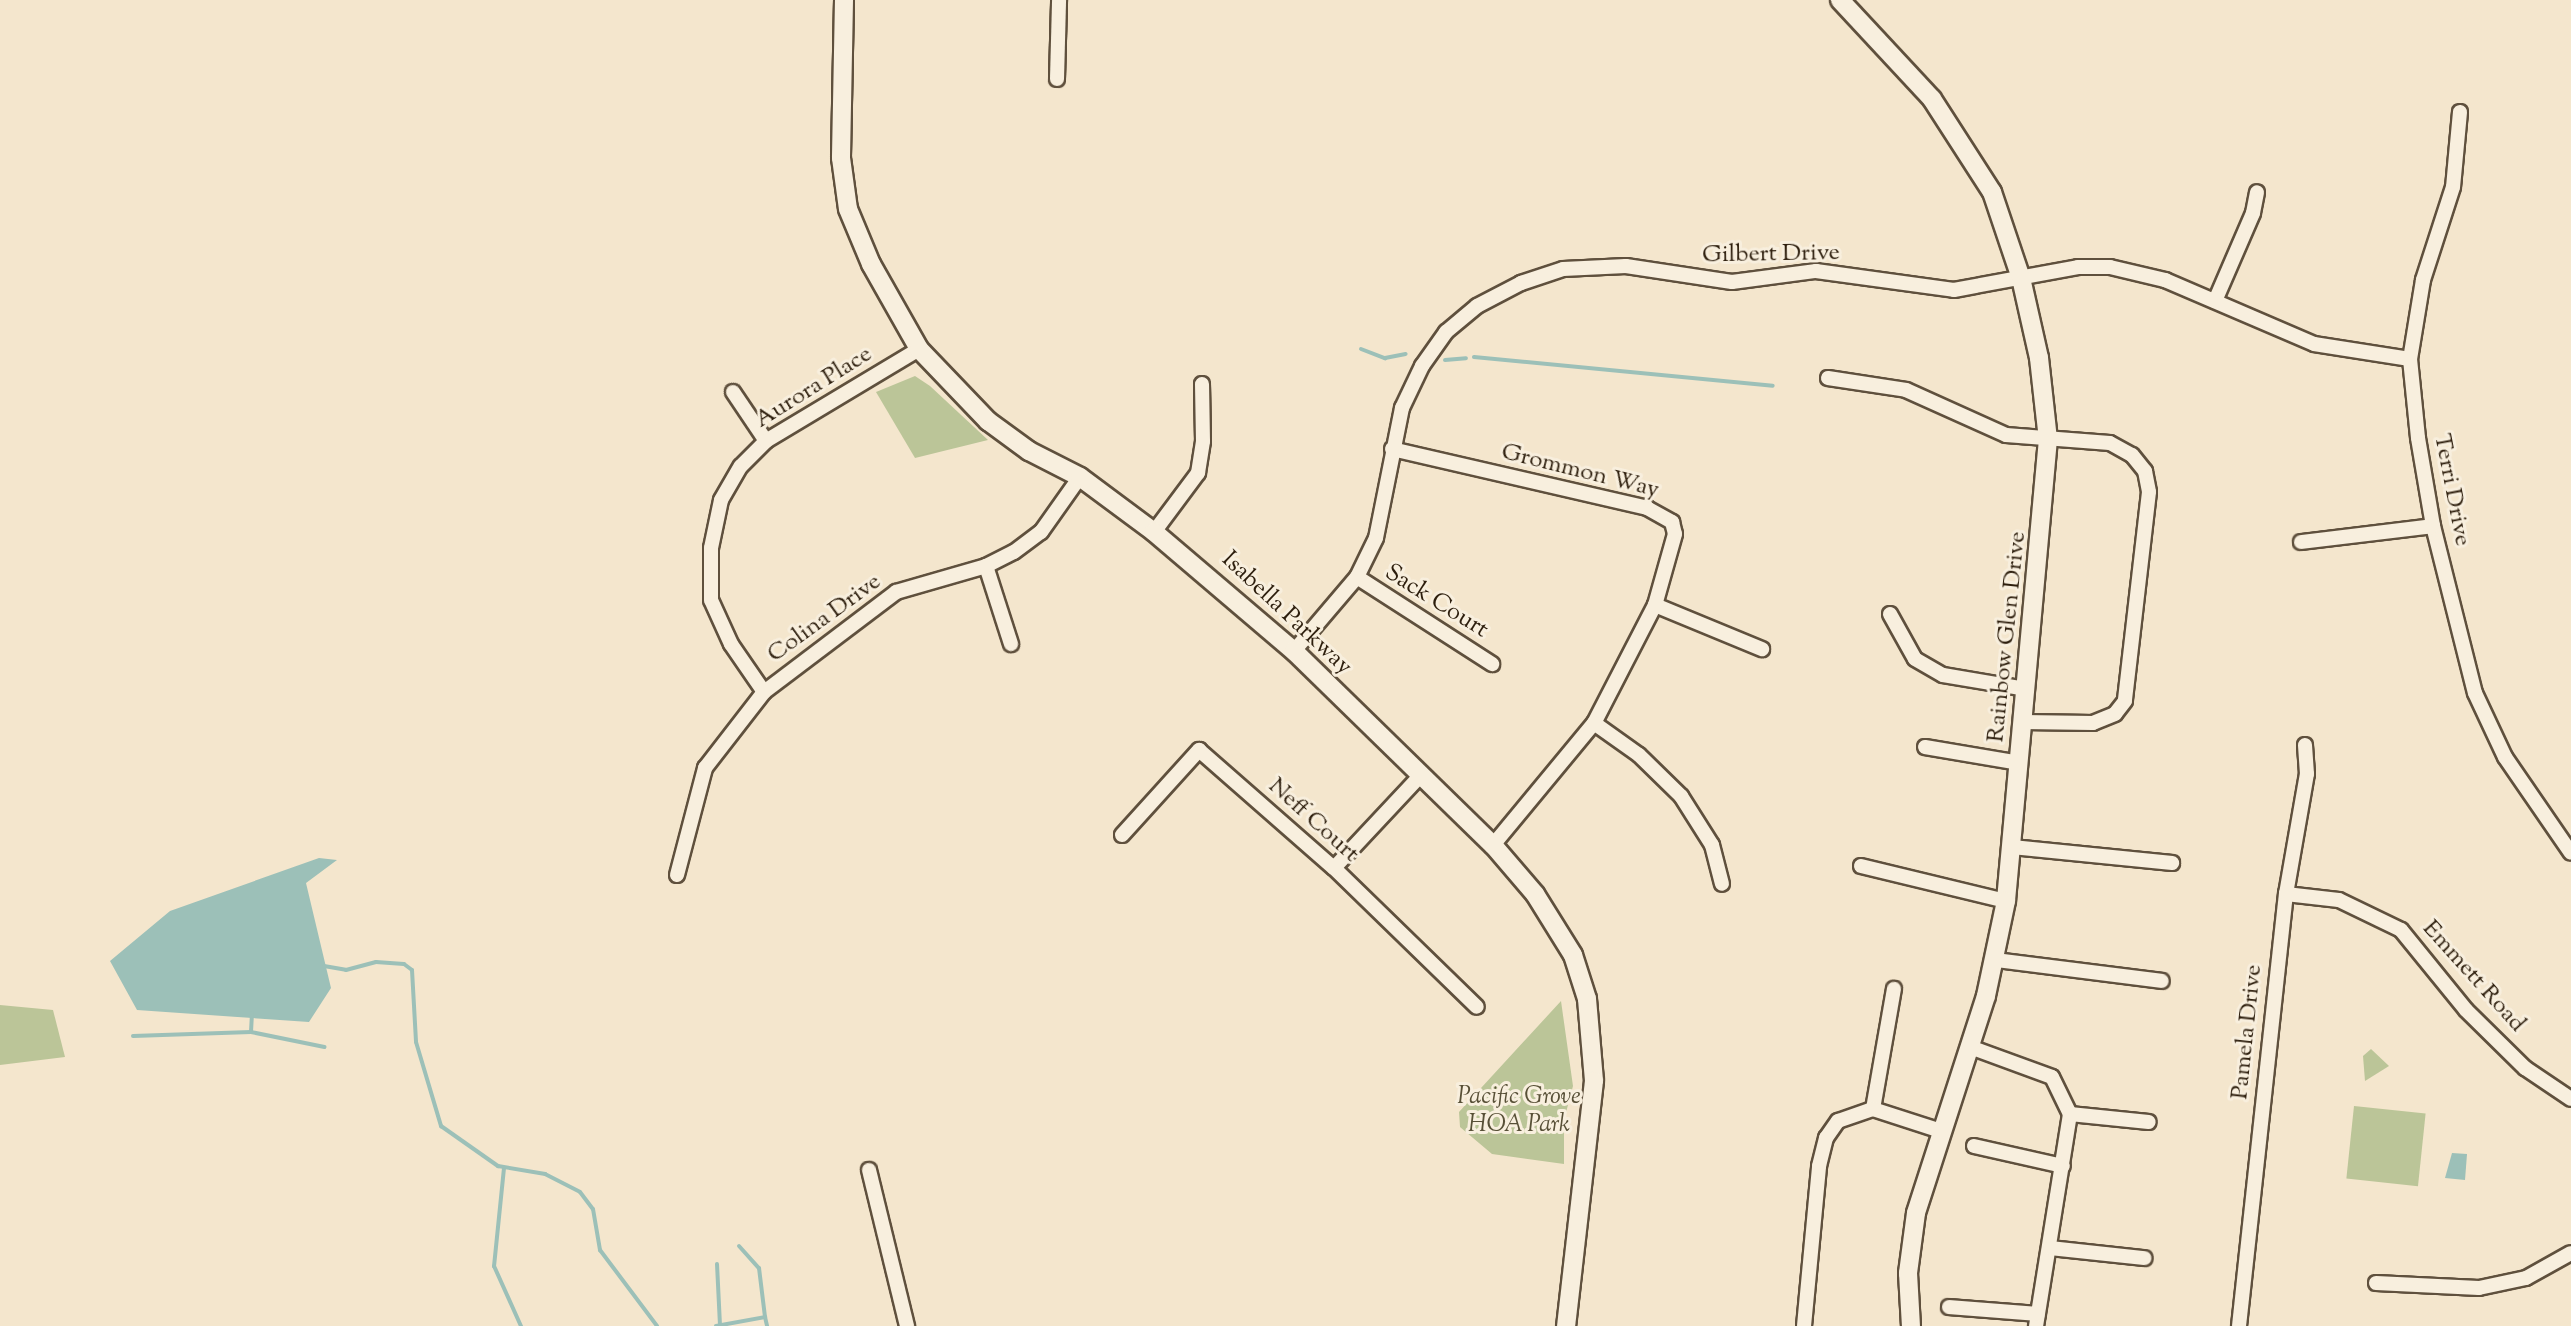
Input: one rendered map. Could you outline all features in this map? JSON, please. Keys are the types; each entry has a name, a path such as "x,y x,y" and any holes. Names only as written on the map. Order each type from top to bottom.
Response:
{"street":[{"name":"Isabella Parkway","path":"844,0 841,158 848,209 871,264 919,349 988,421 1029,451 1080,477 1154,532 1294,651 1493,845 1535,894 1573,955 1594,1040 1591,1124 1566,1326"},
{"path":"1057,79 1059,0"},
{"name":"Rainbow Glen Drive","path":"1840,0 1882,40 1957,136 1992,192 2021,278 2045,386 2048,439 2006,901 1996,960 1913,1229 1911,1326"},
{"name":"Terri Drive","path":"2460,112 2453,187 2423,280 2410,359 2433,526 2475,693 2505,757 2571,853"},
{"path":"2215,301 2253,213 2257,192"},
{"name":"Gilbert Drive","path":"1294,651 1357,577 1376,538 1392,449 1415,380 1446,332 1477,306 1521,283 1563,269 1626,266 1732,282 1816,271 1954,290 2110,267 2165,280 2314,344 2410,359"},
{"name":"Aurora Place","path":"764,692 731,644 711,600 711,548 721,500 741,466 766,441 919,349"},
{"path":"1828,378 1906,390 2006,435 2110,443 2138,463 2149,492 2125,701 2115,714 2093,723 2023,722"},
{"path":"1154,532 1198,473 1205,417 1202,384"},
{"path":"733,392 766,441"},
{"name":"Grommon Way","path":"1392,449 1663,514 1675,534 1655,605 1594,723 1493,845"},
{"name":"Colina Drive","path":"677,875 705,768 764,692 896,592 986,566 1041,532 1080,477"},
{"path":"2301,542 2433,526"},
{"path":"986,566 1011,644"},
{"name":"Sack Court","path":"1357,577 1492,664"},
{"path":"1655,605 1762,649"},
{"path":"1890,614 1915,659 1943,675 2027,689"},
{"path":"1594,723 1639,755 1681,796 1712,845 1722,884"},
{"name":"Pamela Drive","path":"2239,1326 2286,894 2307,774 2305,745"},
{"path":"1925,747 2020,763"},
{"name":"Neff Court","path":"1122,835 1199,750 1334,868 1477,1007"},
{"path":"1334,868 1421,775"},
{"path":"2012,847 2172,863"},
{"path":"1861,866 2006,901"},
{"name":"Emmett Road","path":"2286,894 2339,900 2401,930 2466,1010 2525,1068 2571,1099"},
{"path":"1996,960 2162,981"},
{"path":"1873,1109 1894,989"},
{"path":"1949,1307 2037,1320 2070,1114 2052,1077 1970,1047"},
{"path":"1804,1326 1826,1138 1838,1121 1873,1109 1941,1131"},
{"path":"2070,1114 2149,1122"},
{"path":"1974,1146 2063,1166"},
{"path":"869,1170 907,1326"},
{"path":"2050,1248 2144,1258"},
{"path":"2376,1283 2441,1290 2492,1286 2526,1278 2571,1253"}],"green space":[{"path":"915,376 988,440 915,458 876,392"},
{"name":"Pacific Grove HOA Park","path":"1561,1001 1573,1086 1564,1120 1564,1164 1492,1154 1460,1127 1459,1112"},
{"path":"0,1005 53,1010 65,1057 0,1065"},
{"path":"2371,1049 2389,1066 2365,1081 2363,1056"},
{"path":"2354,1106 2426,1114 2418,1186 2346,1179"}],"water":[{"path":"319,858 337,860 306,883 331,988 309,1022 137,1010 110,961 170,911"},
{"path":"2452,1153 2467,1154 2465,1180 2445,1178"}],"waterway":[{"path":"1361,349 1385,358 1406,354"},
{"path":"1474,357 1773,386"},
{"path":"1445,360 1466,358"},
{"path":"324,966 346,970 376,962 404,964 412,970 416,1042 441,1126 498,1166 545,1174 580,1192 593,1209 600,1250 657,1326"},
{"path":"252,1013 251,1032 324,1047"},
{"path":"133,1036 251,1032"},
{"path":"504,1168 494,1266 521,1326"},
{"path":"739,1246 759,1268 765,1317"},
{"path":"717,1264 720,1326"},
{"path":"716,1326 765,1317 767,1326"}]}
